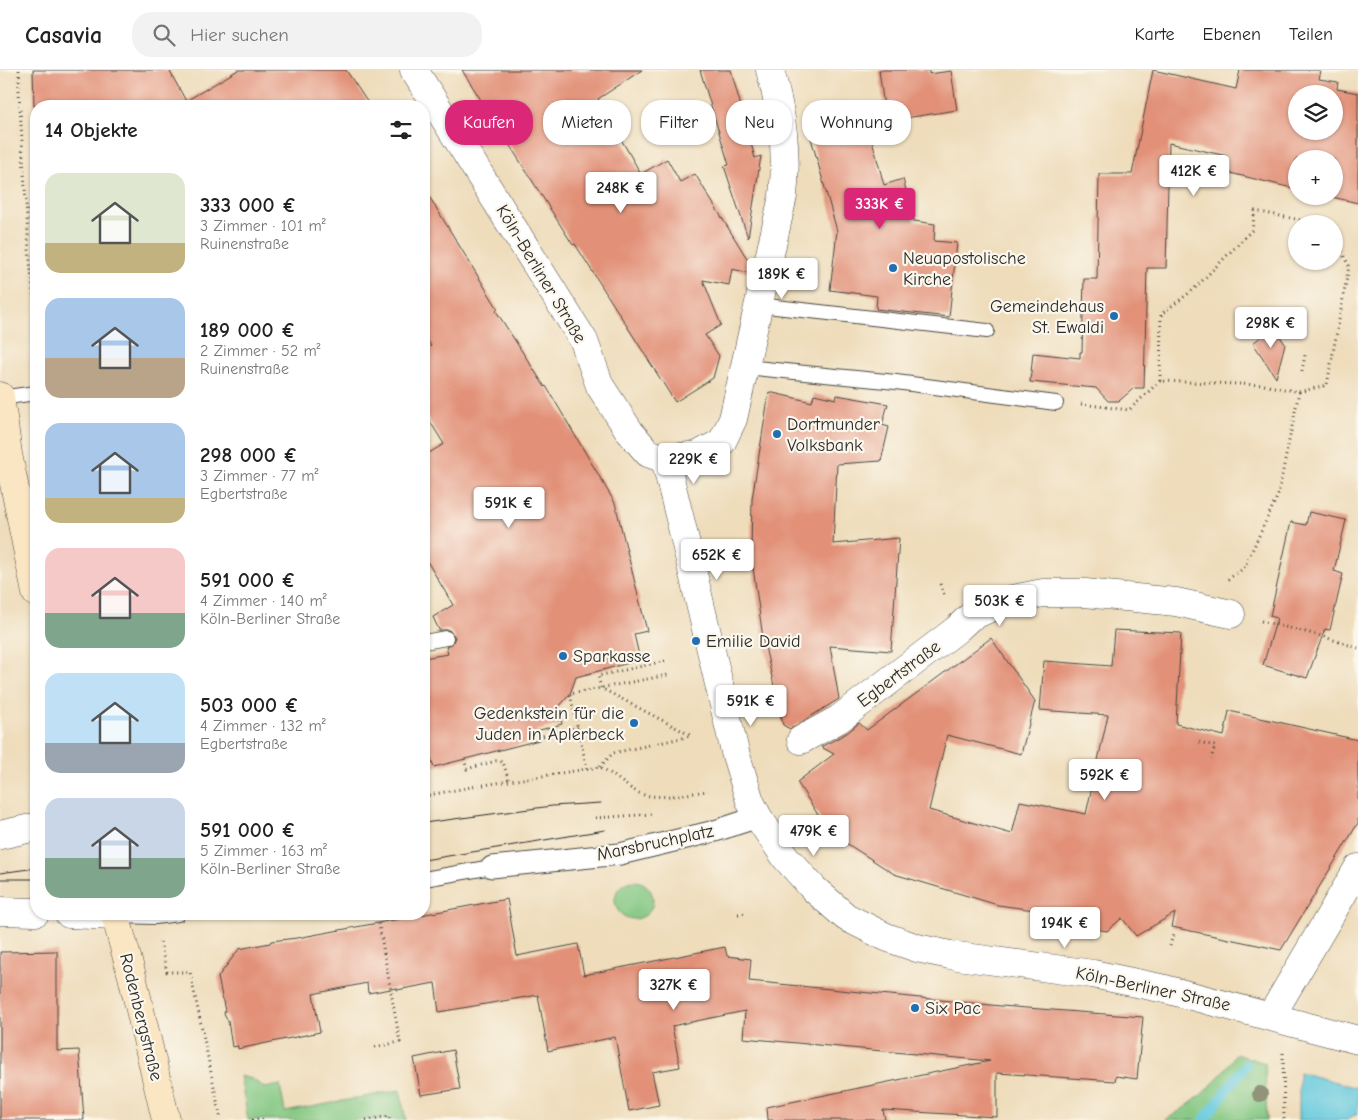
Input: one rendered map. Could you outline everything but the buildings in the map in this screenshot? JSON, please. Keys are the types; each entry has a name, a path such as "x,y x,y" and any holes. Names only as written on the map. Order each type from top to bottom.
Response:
{"main road":[{"path":"0,397 8,454 30,564"},
{"name":"Rodenbergstraße","path":"116,920 132,976 166,1120"}],"street":[{"name":"Köln-Berliner Straße","path":"415,70 584,341 600,386 630,432 648,453 665,458 682,522 735,752 750,801 758,818 786,858 814,889 846,917 886,937 917,948 950,955 1093,974 1165,989 1358,1040"},
{"path":"665,458 698,455 722,442 733,419 783,196 786,168 785,139 779,103 770,70"},
{"name":"Egbertstraße","path":"801,740 839,718 956,630 970,617 1008,600 1043,593 1085,593 1176,602 1222,612"},
{"name":"Marsbruchplatz","path":"492,867 620,854 715,831 758,818"},
{"path":"0,835 30,828"},
{"path":"1271,1016 1358,868"},
{"path":"0,911 30,912"}],"lane":[{"path":"758,305 987,330"},
{"path":"745,367 896,382 1056,403"},
{"path":"0,397 30,394"},
{"path":"430,641 446,638"},
{"path":"430,878 492,867"}],"path":[{"path":"19,70 30,261"},
{"path":"1160,382 1161,314 1194,290 1252,230 1255,211 1288,217"},
{"path":"1056,403 1129,410 1160,382 1264,385 1299,392 1327,386 1349,266 1343,254"},
{"path":"1302,371 1305,355"},
{"path":"1299,392 1278,495 1244,568 1226,582 1222,612 1318,635 1358,648"},
{"path":"600,768 613,753 692,736 601,688 598,676 665,661"},
{"path":"587,769 570,694 668,675"},
{"path":"538,737 578,727"},
{"path":"1199,742 1215,746 1211,759"},
{"path":"464,759 466,769 496,761 503,762 509,782"},
{"path":"430,795 600,768 611,773 639,794 656,797 708,791"},
{"path":"595,818 660,814"},
{"path":"738,914 747,913"},
{"path":"156,920 167,972 190,972 221,1120"},
{"path":"375,1047 400,1042 377,920"},
{"path":"1170,946 1173,935"},
{"path":"1283,1050 1284,1120"},
{"path":"366,1120 389,1116 390,1120"},
{"path":"252,1120 261,1118 263,1120"}],"green space":[{"path":"634,881 647,887 653,900 647,913 634,919 621,913 615,900 621,887"},
{"path":"1236,1054 1265,1063 1267,1120 1165,1120 1187,1106 1205,1091 1221,1075"},
{"path":"240,1076 252,1079 265,1088 280,1085 285,1112 400,1090 406,1120 248,1120"}],"water":[{"path":"1299,1072 1358,1088 1358,1113 1346,1120 1299,1120"}],"waterway":[{"path":"1204,1120 1246,1065"}],"tram line":[{"path":"430,822 552,806 601,803"},
{"path":"430,859 605,830"},
{"path":"0,873 30,869"},
{"path":"0,879 30,879"}],"place":[{"name":"Neuapostolische Kirche","path":"893,268"},
{"name":"Gemeindehaus St. Ewaldi","path":"1114,316"},
{"name":"Dortmunder Volksbank","path":"777,434"},
{"name":"Emilie David","path":"696,641"},
{"name":"Sparkasse","path":"563,656"},
{"name":"Gedenkstein für die Juden in Aplerbeck","path":"634,723"},
{"name":"Six Pac","path":"915,1008"}]}
